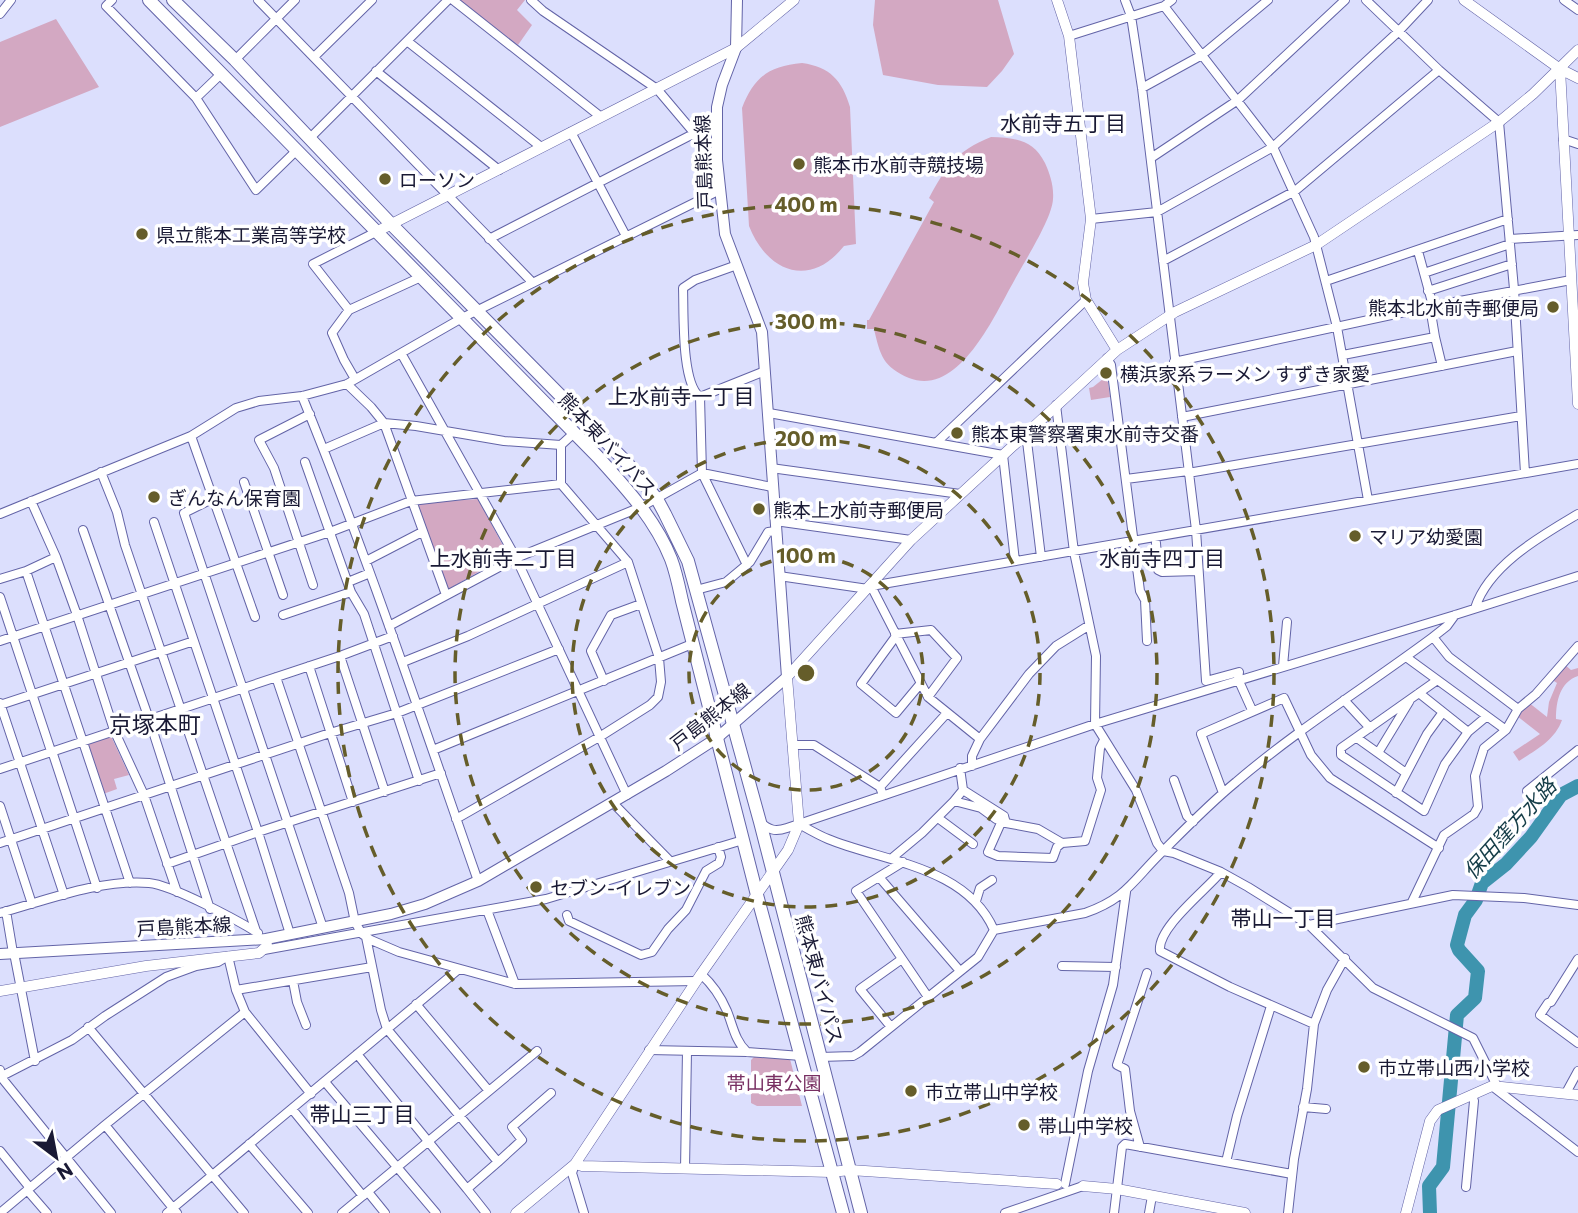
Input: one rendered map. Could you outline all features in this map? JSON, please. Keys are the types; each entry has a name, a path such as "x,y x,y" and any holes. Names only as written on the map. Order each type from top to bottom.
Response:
{"highway":[{"name":"熊本東バイパス","path":"149,0 598,457 654,526 671,559 757,895 843,1213"},
{"name":"熊本東バイパス","path":"173,0 235,60 391,224 628,464 657,499 688,561 761,822 861,1213"}],"main road":[{"name":"戸島熊本線","path":"0,954 265,944 290,934 355,922 425,904 478,881 627,795 717,738 787,677 762,332 725,234 717,160 717,107 736,48 737,0"}],"street":[{"path":"0,13 11,0"},
{"path":"111,0 106,6 196,98 256,190 296,150"},
{"path":"258,0 533,283"},
{"path":"235,60 295,0"},
{"path":"314,57 372,0"},
{"path":"309,139 450,0 601,117"},
{"path":"531,0 657,89 717,160"},
{"path":"349,310 313,264 736,48 794,0"},
{"path":"1057,0 1069,36 1091,219 1083,283 1086,300 1117,350"},
{"path":"1125,0 1131,16 1142,88 1196,530 1206,681 1239,673 1238,679 1252,710"},
{"path":"1142,88 1202,55 1268,0"},
{"path":"1151,158 1238,100 1345,0"},
{"path":"1366,0 1439,70 1499,122 1514,289 1525,473"},
{"path":"1091,219 1157,212 1273,147 1398,32 1428,0"},
{"path":"1464,0 1559,69 1578,78"},
{"path":"1564,0 1578,10"},
{"path":"1069,36 1168,3 1202,55 1273,147 1317,245 1343,355 1368,500"},
{"path":"407,41 541,147"},
{"path":"584,1213 572,1173 575,1164 698,977 789,850 799,824 787,677 911,540 1117,350 1169,316 1317,245 1499,122 1578,50"},
{"path":"1559,69 1574,252 1571,280 1575,297 1578,404"},
{"path":"1163,261 1295,191 1439,70"},
{"path":"376,71 499,170"},
{"path":"196,98 221,74"},
{"path":"571,132 626,236"},
{"path":"489,239 695,133"},
{"path":"1563,139 1578,144"},
{"path":"0,514 191,436 236,408 259,401 302,396 346,384 462,318 720,190"},
{"path":"1326,281 1508,219"},
{"path":"1424,274 1510,241 1573,235"},
{"path":"1418,251 1442,366"},
{"path":"1428,291 1512,264"},
{"path":"700,397 694,393 687,372 683,288 695,280 737,265"},
{"path":"355,379 332,333 349,310 421,276"},
{"path":"1174,362 1431,306 1571,280"},
{"path":"937,442 1086,300"},
{"path":"1343,355 1435,337"},
{"path":"1182,417 1517,351"},
{"path":"401,353 516,558 627,795"},
{"path":"1107,359 1111,365 1140,591 1145,600 1147,641"},
{"path":"700,397 765,371"},
{"path":"346,384 384,423 446,595"},
{"path":"302,396 366,561 478,881"},
{"path":"700,397 702,473 747,565"},
{"path":"1056,405 1074,552 1096,656 1095,724 1136,790 1157,844 1163,851 1221,872 1309,925 1373,988 1473,1038 1494,1086 1578,1152"},
{"path":"769,413 1003,455"},
{"path":"310,414 258,440 274,468 313,585"},
{"path":"1126,479 1188,472 1521,416"},
{"path":"324,449 384,423 504,441 561,445"},
{"path":"456,819 601,736 659,697 659,658 628,562 561,484 561,445 573,433"},
{"path":"1026,433 1041,557"},
{"path":"191,436 255,618"},
{"path":"1003,455 1015,561"},
{"path":"305,462 351,592 364,614 419,781"},
{"path":"779,576 869,588 1578,464"},
{"path":"771,468 960,494"},
{"path":"101,472 117,512 225,843 256,931 265,944"},
{"path":"389,626 516,558 641,507 702,473 772,487"},
{"path":"244,482 283,595"},
{"path":"0,641 330,532 411,501 561,484"},
{"path":"212,499 184,513 323,928"},
{"path":"31,501 77,615 114,730 144,795 177,892"},
{"path":"1475,608 1478,597 1520,549 1578,514"},
{"path":"154,522 290,934"},
{"path":"696,590 726,582 747,565 775,526 911,540"},
{"path":"83,530 149,719 210,909"},
{"path":"366,561 422,532"},
{"path":"1156,543 1158,570 1198,571"},
{"path":"0,579 26,571 55,557"},
{"path":"402,662 468,636 628,562"},
{"path":"26,571 130,883"},
{"path":"348,582 370,573"},
{"path":"761,822 768,829 778,831 882,791 972,766 1238,679 1578,576"},
{"path":"869,588 928,697 980,739"},
{"path":"283,615 351,592"},
{"path":"0,597 97,888"},
{"path":"604,681 591,651 611,615 641,604"},
{"path":"820,1057 853,1056 978,957 994,930 1085,913 1098,909 1126,892 1163,851 1223,793 1300,730 1433,638 1455,615"},
{"path":"1283,666 1287,622"},
{"path":"972,766 972,756 980,739 1046,655 1088,626"},
{"path":"920,683 896,713 861,684 895,635 931,629 957,658 928,697"},
{"path":"0,769 393,636"},
{"path":"1433,638 1448,657 1518,709"},
{"path":"64,895 0,705 194,640"},
{"path":"433,750 692,644"},
{"path":"1412,902 1448,830 1474,814 1478,807 1475,776 1487,745 1506,730 1518,709 1536,694 1578,646"},
{"path":"0,843 397,713 558,649"},
{"path":"340,656 385,792"},
{"path":"1406,657 1506,730"},
{"path":"309,666 353,803"},
{"path":"276,677 349,893 355,922 364,935 387,1029 498,1162"},
{"path":"1436,681 1341,748 1341,755 1424,811 1445,764 1468,732 1486,717"},
{"path":"1419,692 1468,732"},
{"path":"1223,793 1201,734 1284,698 1311,755 1330,778 1438,848"},
{"path":"1378,753 1409,699"},
{"path":"1344,700 1370,727"},
{"path":"1396,793 1427,734 1443,712"},
{"path":"882,791 947,713"},
{"path":"1357,738 1406,773"},
{"path":"1000,817 988,852 998,856 1053,859 1057,847 1062,843 1085,841 1101,790 1097,778 1100,748 1104,740"},
{"path":"792,745 814,745 882,791"},
{"path":"1527,791 1578,750"},
{"path":"892,858 954,801 962,790 960,768"},
{"path":"167,864 441,773"},
{"path":"1174,780 1187,816 1193,822"},
{"path":"962,790 1006,823 1038,829 1062,843"},
{"path":"954,801 981,808 1000,817"},
{"path":"613,803 670,862"},
{"path":"0,806 32,904"},
{"path":"938,818 973,844"},
{"path":"799,824 828,839 892,858 949,882 976,901 994,930"},
{"path":"265,944 364,935 546,899 743,840"},
{"path":"567,915 569,921 641,955 652,953 686,909 706,871 719,863 721,857 718,847"},
{"path":"903,862 856,891 928,997"},
{"path":"1221,872 1168,928 1159,942 1160,951 1271,1006 1314,1024"},
{"path":"879,877 960,971"},
{"path":"976,901 980,888 992,880"},
{"path":"35,1061 14,953 2,912 97,888 151,883 177,892 256,931"},
{"path":"1061,1184 1088,1071 1114,985 1126,892"},
{"path":"1309,925 1453,895 1524,898 1578,905"},
{"path":"487,911 516,984"},
{"path":"364,935 398,952 516,984 698,977 717,993 737,1038 747,1052"},
{"path":"0,991 146,966 259,953 265,944"},
{"path":"228,956 236,990 245,1012 311,1094"},
{"path":"111,1213 0,1075 35,1061 72,1040 166,977 196,966 218,962 228,956"},
{"path":"1288,1213 1314,1024 1327,990 1345,958"},
{"path":"891,1027 860,989 902,959"},
{"path":"1578,959 1540,1015 1578,1043"},
{"path":"1062,966 1116,967"},
{"path":"236,990 372,967"},
{"path":"105,1125 172,1211 459,969"},
{"path":"1140,1146 1130,1111 1125,1069 1116,1065 1147,973"},
{"path":"293,981 297,1002 306,1024"},
{"path":"416,1004 489,1091"},
{"path":"1226,1162 1237,1116 1271,1006"},
{"path":"5,1211 144,1092 245,1012"},
{"path":"88,1027 244,1213"},
{"path":"649,1050 801,1056"},
{"path":"342,1213 537,1051"},
{"path":"685,1169 687,1051"},
{"path":"357,1054 486,1213"},
{"path":"1566,1093 1578,1071"},
{"path":"325,1082 436,1213"},
{"path":"1406,1213 1430,1121 1438,1110 1494,1086 1578,1095"},
{"path":"467,1189 522,1140 512,1127 551,1093"},
{"path":"1466,1187 1474,1101 1472,1095"},
{"path":"1303,1107 1326,1109"},
{"path":"292,1110 385,1213"},
{"path":"249,1144 308,1213"},
{"path":"1114,1213 1122,1147 1125,1144 1292,1174"},
{"path":"0,1151 47,1213"},
{"path":"575,1164 685,1169 831,1172 850,1170 1061,1184 1117,1189 1245,1213"},
{"path":"516,1213 575,1164"},
{"path":"1005,1213 1083,1186"},
{"path":"1149,1213 1152,1196"}],"green space":[{"path":"459,0 525,0 517,10 532,25 518,45"},
{"path":"875,0 998,0 1014,54 987,87 938,85 883,75 873,25"},
{"path":"56,19 99,87 0,127 0,42"},
{"path":"802,63 820,68 834,76 850,107 856,244 844,246 831,259 804,271 778,264 767,255 749,226 742,108 752,88 764,75 780,67"},
{"path":"991,137 1023,141 1035,149 1047,167 1052,185 1051,207 1043,229 997,313 973,349 959,365 944,376 927,381 909,378 888,365 878,346 874,329 867,329 867,320 934,202 929,198 941,177 960,154"},
{"path":"1103,379 1108,382 1110,397 1091,400 1089,388"},
{"path":"478,499 508,555 447,590 416,506 418,503"},
{"path":"1564,664 1571,670 1578,668 1578,676 1567,683 1560,693 1556,712 1556,719 1562,720 1559,727 1544,744 1519,761 1513,752 1540,734 1517,716 1528,702 1547,717 1549,702 1557,683 1551,679"},
{"path":"111,736 129,775 114,779 117,789 103,794 87,744"},
{"name":"帯山東公園","path":"754,1057 790,1059 802,1106 757,1106 751,1103 751,1060"}],"waterway":[{"name":"保田窪方水路","path":"1430,1213 1429,1186 1443,1167 1457,1015 1475,998 1478,971 1457,945 1465,915 1476,900 1482,883 1506,864 1531,837 1561,795 1578,786"}],"place":[{"name":"熊本市水前寺競技場","path":"799,164"},
{"name":"ローソン","path":"385,179"},
{"name":"県立熊本工業高等学校","path":"142,234"},
{"name":"熊本北水前寺郵便局","path":"1553,307"},
{"name":"横浜家系ラーメン すずき家愛","path":"1106,373"},
{"name":"熊本東警察署東水前寺交番","path":"957,433"},
{"name":"ぎんなん保育園","path":"154,497"},
{"name":"熊本上水前寺郵便局","path":"759,509"},
{"name":"マリア幼愛園","path":"1355,536"},
{"name":"セブン-イレブン","path":"536,887"},
{"name":"市立帯山西小学校","path":"1364,1067"},
{"name":"市立帯山中学校","path":"911,1091"},
{"name":"帯山中学校","path":"1024,1125"}],"district":[{"name":"水前寺五丁目","path":"1063,122"},
{"name":"上水前寺一丁目","path":"681,395"},
{"name":"上水前寺二丁目","path":"503,557"},
{"name":"水前寺四丁目","path":"1162,557"},
{"name":"京塚本町","path":"155,724"},
{"name":"帯山一丁目","path":"1283,917"},
{"name":"帯山三丁目","path":"362,1113"}]}
